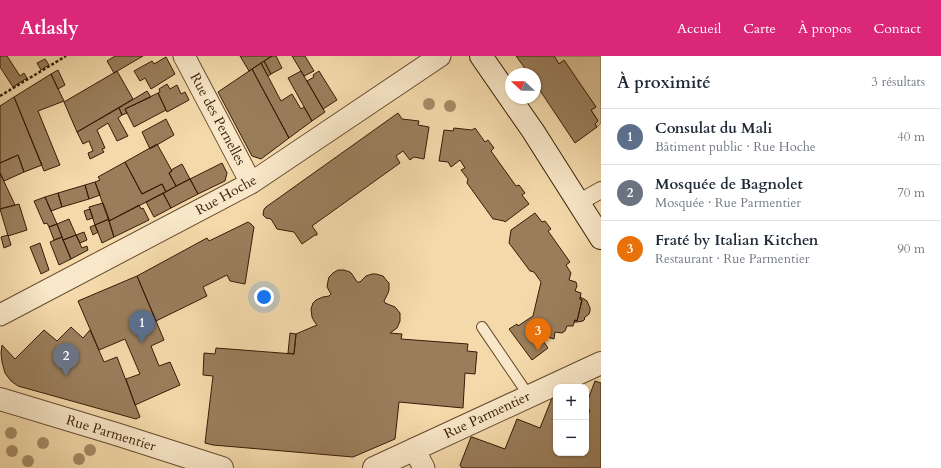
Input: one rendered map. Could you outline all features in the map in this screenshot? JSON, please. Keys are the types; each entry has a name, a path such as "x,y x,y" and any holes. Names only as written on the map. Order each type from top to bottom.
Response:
{"street":[{"name":"Rue des Pernelles","path":"184,56 252,183"},
{"name":"Rue Hoche","path":"0,314 252,183 440,56"},
{"path":"481,56 533,131 601,238"},
{"path":"578,203 601,190"},
{"name":"Rue Parmentier","path":"374,468 419,459 529,396 601,363"},
{"name":"Rue Parmentier","path":"0,399 222,468"}],"lane":[{"path":"482,328 529,396"}],"path":[{"path":"0,96 66,56"}],"shaded area":[{"path":"554,56 601,56 601,123 597,127 595,124 598,120 591,110 596,107 564,61 559,64"}],"building":[{"path":"0,56 7,56 20,76 24,73 27,78 13,87 0,67"},
{"path":"115,56 143,56 114,73 107,61"},
{"path":"240,56 272,56 249,71"},
{"path":"272,56 276,56 282,68 271,74 264,61"},
{"path":"292,56 305,56 314,71 304,76"},
{"path":"516,56 554,56 559,64 564,60 596,107 591,110 598,121 595,124 597,127 575,143 541,92 541,68 525,68"},
{"path":"166,57 175,74 151,89 145,78 140,81 134,71 152,61 154,64"},
{"path":"45,59 49,65 41,70 37,63"},
{"path":"264,61 271,74 268,76 261,63"},
{"path":"261,63 281,101 292,94 301,109 304,107 312,121 289,138 252,69"},
{"path":"252,69 289,138 261,159 252,156 218,92"},
{"path":"58,70 65,85 58,89 51,74"},
{"path":"117,71 133,99 77,132 64,102"},
{"path":"301,71 325,112 312,121 288,78"},
{"path":"319,71 337,100 323,109 307,81 314,77 313,75"},
{"path":"51,74 64,101 38,111 60,165 44,171 14,97"},
{"path":"167,84 170,89 177,85 181,94 185,92 189,100 167,112 158,93 160,92 159,89"},
{"path":"147,91 151,97 125,109 127,113 122,115 119,108"},
{"path":"158,93 166,110 134,127 125,109"},
{"path":"14,97 42,165 24,172 18,155 0,163 0,106"},
{"path":"119,108 122,115 118,118 128,136 117,141 108,123 97,130 105,148 102,149 104,152 90,159 88,153 93,151 89,141 83,144 77,132"},
{"path":"398,113 402,119 419,121 418,125 429,127 424,159 414,157 410,160 403,151 396,156 400,163 312,226 317,235 302,244 294,232 277,229 271,219 266,218 263,215 266,207"},
{"path":"166,119 174,135 150,149 142,132"},
{"path":"454,128 472,130 475,128 485,142 488,140 494,148 491,151 516,186 519,185 525,193 522,195 529,204 505,222 493,219 467,183 468,179 461,170 465,168 460,160 451,167 448,162 439,161 444,130 453,131"},
{"path":"157,144 172,171 169,173 176,186 166,192 162,184 142,194 125,162"},
{"path":"18,155 24,172 4,181 0,173 0,163"},
{"path":"125,162 142,194 162,184 166,192 109,221 95,182 100,180 98,177"},
{"path":"222,163 227,173 225,181 198,194 190,179"},
{"path":"182,164 190,179 176,186 169,173 172,171 171,170"},
{"path":"0,173 15,205 0,209"},
{"path":"190,179 198,194 171,208 163,193"},
{"path":"95,182 100,195 89,199 85,185"},
{"path":"85,185 89,199 62,207 58,193"},
{"path":"58,193 62,207 51,211 45,197"},
{"path":"163,193 171,208 154,217 146,202"},
{"path":"45,197 57,224 49,227 47,223 44,224 34,201"},
{"path":"103,203 109,219 95,225 89,207"},
{"path":"19,204 27,230 8,236 0,209"},
{"path":"139,205 141,209 143,208 149,220 114,237 109,221"},
{"path":"90,209 93,218 87,220 84,211"},
{"path":"535,213 542,222 545,221 551,229 548,231 570,262 566,265 571,273 569,280 576,282 577,286 575,291 581,293 580,299 582,300 577,321 575,320 573,326 567,326 565,331 562,333 555,332 554,339 547,337 546,335 541,338 548,348 532,360 509,329 517,324 518,326 533,316 541,282 534,272 530,271 509,243 511,230"},
{"path":"69,219 76,235 63,240 57,224"},
{"path":"109,219 114,237 102,243 95,225"},
{"path":"248,222 254,227 245,284 230,281 227,275 203,287 207,296 156,321 137,276 207,238 209,241"},
{"path":"57,224 62,237 54,240 49,227"},
{"path":"95,225 98,232 93,235 90,227"},
{"path":"84,232 87,240 80,243 76,235"},
{"path":"8,235 11,245 4,248 1,237"},
{"path":"76,235 82,248 87,246 88,250 71,259 63,240"},
{"path":"62,237 71,259 59,265 50,242"},
{"path":"40,243 49,270 41,274 30,247"},
{"path":"338,270 350,272 357,282 360,282 366,276 376,274 383,276 389,283 389,290 384,301 385,303 395,307 400,313 400,321 397,328 390,333 402,334 401,339 468,344 467,351 477,352 475,374 465,373 463,408 399,402 395,439 353,457 213,445 205,443 213,376 203,375 204,353 215,354 216,348 294,354 296,334 317,325 312,317 311,309 313,303 316,300 331,294 327,287 329,277"},
{"path":"137,276 164,340 151,346 159,366 170,362 180,385 135,405 126,379 140,374 125,339 99,350 78,301"},
{"path":"580,297 587,301 590,311 583,321 574,322 575,320 577,321 582,300"},
{"path":"71,327 83,338 90,330 104,362 117,357 140,417 136,419 18,386 11,381 5,373 2,362 2,345 15,359 44,330 57,341"},
{"path":"290,333 296,334 294,354 288,353"},
{"path":"595,381 601,383 601,468 461,467 460,465 471,437 505,449 517,419 540,428 552,398 553,456 589,456 589,397"}],"place":[{"name":"Consulat du Mali","path":"142,343"},
{"name":"Fraté by Italian Kitchen","path":"538,351"},
{"name":"Mosquée de Bagnolet","path":"66,376"}]}
